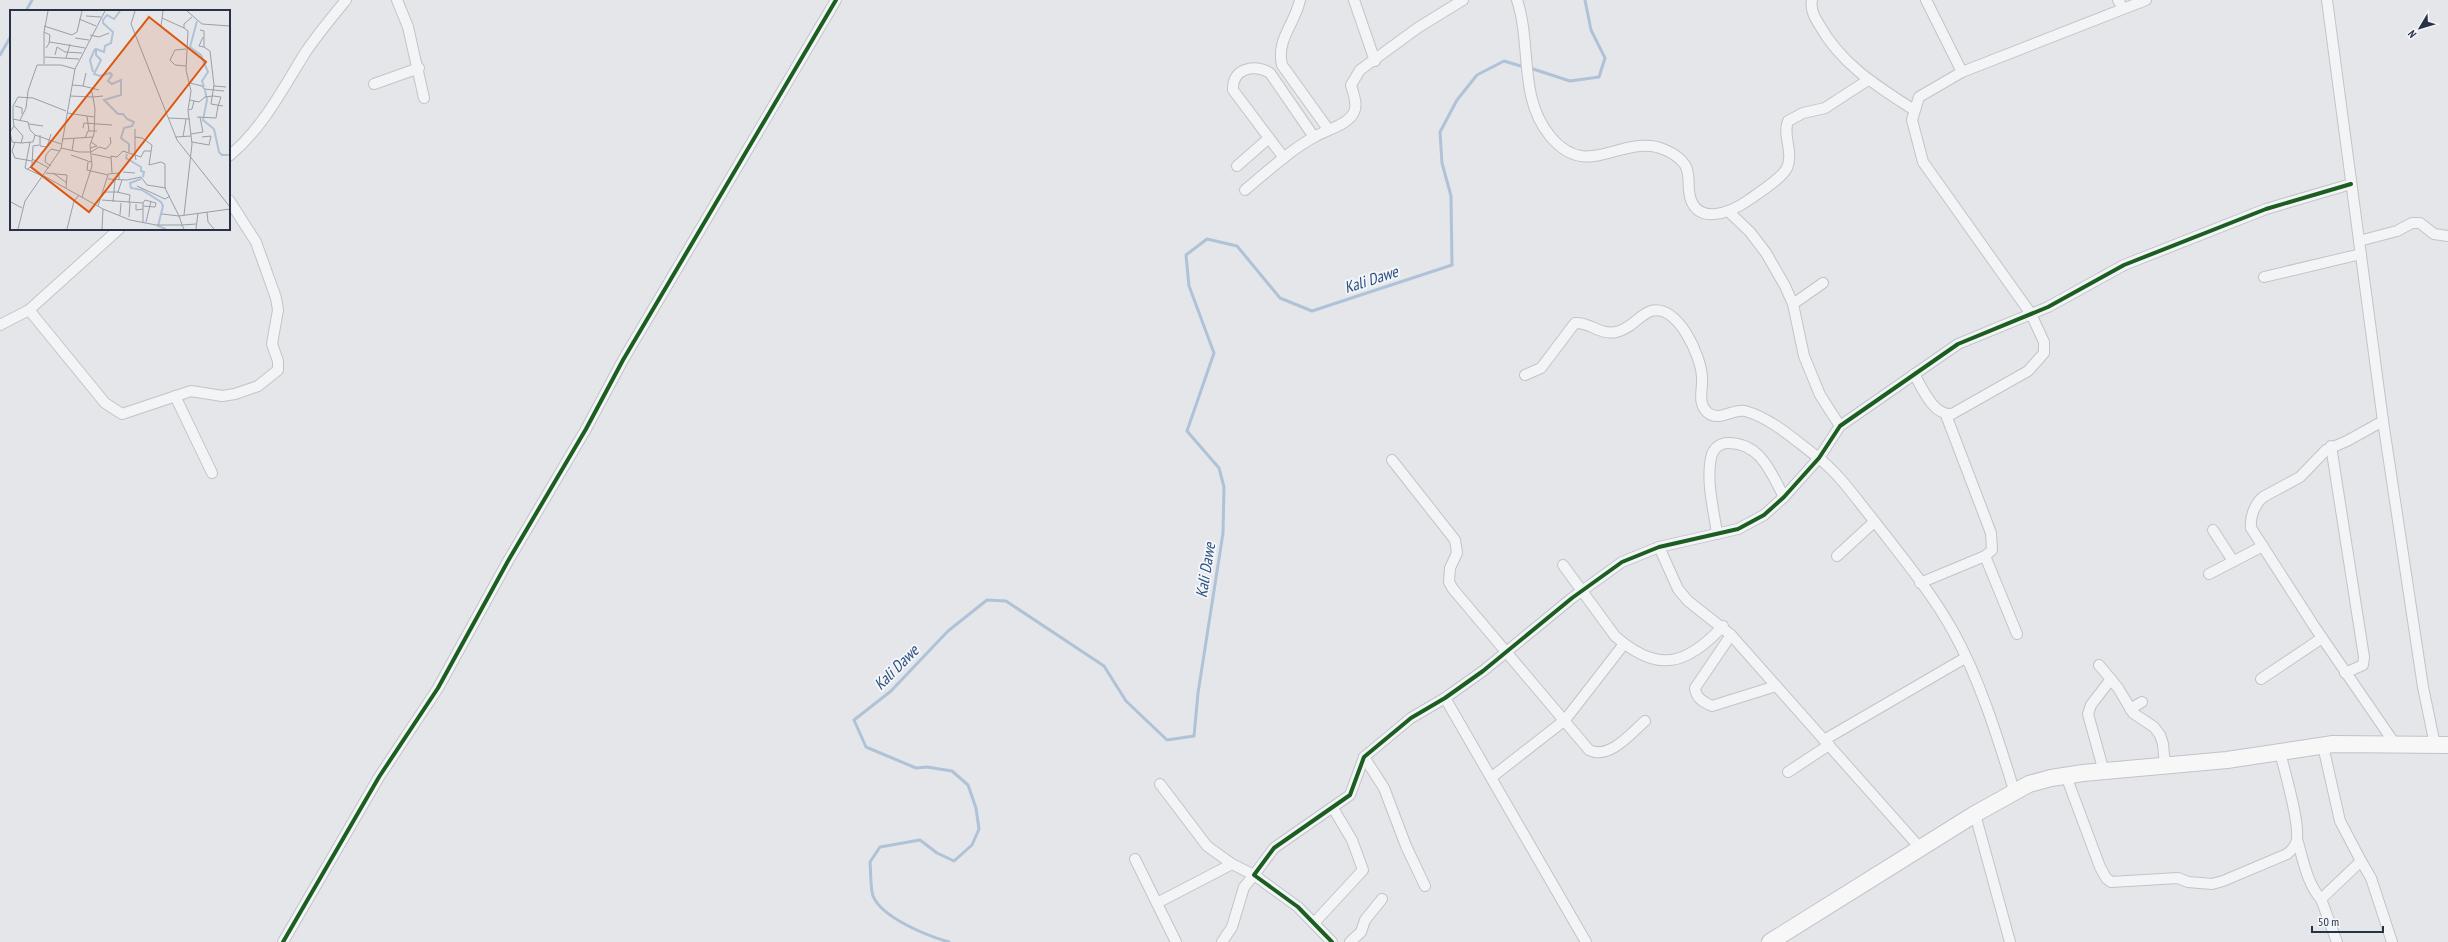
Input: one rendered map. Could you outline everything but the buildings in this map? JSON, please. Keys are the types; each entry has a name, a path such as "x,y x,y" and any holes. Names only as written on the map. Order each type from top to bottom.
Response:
{"main road":[{"path":"1770,942 2014,790 2028,784 2066,776 2165,766 2323,746 2395,744 2442,745"}],"street":[{"path":"230,155 262,122 278,101 306,53 345,0"},
{"path":"397,0 404,15 419,68 424,98"},
{"path":"283,942 379,777 438,688 508,561 586,429 623,360 836,0"},
{"path":"1300,0 1294,19 1286,31 1280,45 1282,65 1328,130"},
{"path":"1354,0 1376,61"},
{"path":"1245,190 1284,158 1314,137 1348,119 1354,112 1356,104 1351,85 1360,70 1376,61 1419,27 1463,0"},
{"path":"1517,0 1523,30 1527,78 1539,119 1559,147 1582,157 1595,157 1640,146 1662,149 1672,153 1685,165 1688,172 1692,203 1702,212 1717,215 1746,202 1786,169 1791,154 1785,129 1788,121 1803,113 1825,108 1868,80"},
{"path":"1812,0 1814,17 1842,58 1868,80 1914,110"},
{"path":"1926,0 1962,72"},
{"path":"1946,415 1952,414 2015,378 2037,363 2044,353 2044,342 2031,314 1923,162 1912,120 1919,97 1962,72 2121,4 2146,0"},
{"path":"2327,0 2383,420 2423,687 2442,745"},
{"path":"1284,158 1233,90 1232,81 1237,74 1248,69 1259,67 1270,73 1314,137"},
{"path":"374,84 419,68"},
{"path":"1237,166 1269,138"},
{"path":"1222,942 1232,927 1244,887 1274,848 1350,795 1364,757 1411,718 1445,698 1507,651 1581,591 1622,562 1658,547 1738,529 1764,515 1784,497 1819,458 1840,426 1958,344 2048,307 2124,265 2266,209 2351,184"},
{"path":"29,310 105,403 112,410 122,414 191,391 222,396 234,394 258,386 278,370 278,361 272,344 278,310 276,298 256,242 230,202"},
{"path":"1728,211 1750,232 1778,272 1792,304 1804,356 1820,395 1840,426"},
{"path":"2359,241 2397,231 2412,223 2420,223 2434,234 2448,236"},
{"path":"0,325 29,310 118,230"},
{"path":"2264,277 2361,254"},
{"path":"1792,304 1823,283"},
{"path":"1525,375 1541,368 1575,323 1583,322 1602,333 1617,332 1628,328 1650,311 1664,312 1676,320 1691,342 1699,359 1702,378 1702,404 1708,413 1717,417 1742,411 1760,415 1819,458 1852,494 1920,582 1954,634 1965,658 2001,750 2014,790"},
{"path":"1914,374 1937,409 1946,415 1991,533 1992,550 1985,556 1920,582"},
{"path":"175,396 212,473"},
{"path":"2383,420 2347,441 2331,446 2300,478 2273,490 2259,500 2250,520 2252,528 2322,638 2395,744"},
{"path":"1716,534 1710,477 1712,455 1716,448 1723,443 1733,443 1756,451 1784,497"},
{"path":"2331,446 2364,657 2363,665 2345,673"},
{"path":"1392,460 1455,540 1457,553 1450,568 1449,575 1449,582 1453,589 1507,651 1589,750 1596,753 1610,750 1645,721"},
{"path":"1837,556 1874,522"},
{"path":"2213,530 2233,561"},
{"path":"2209,574 2263,546"},
{"path":"1658,547 1678,589 1688,601 1723,626 1731,634 1921,849"},
{"path":"1985,556 2017,634"},
{"path":"1563,565 1615,636 1624,644 1658,660 1671,661 1687,657 1697,651 1723,626"},
{"path":"1731,634 1695,688 1695,694 1698,698 1712,706 1776,686"},
{"path":"2261,679 2322,638"},
{"path":"1492,777 1565,720 1624,644"},
{"path":"1788,772 1826,742 1965,658"},
{"path":"2099,665 2111,679 2130,709 2138,717 2154,727 2160,735 2164,744 2165,766"},
{"path":"2104,772 2088,714 2091,705 2111,679"},
{"path":"1445,698 1492,777 1540,865 1586,942"},
{"path":"2130,709 2142,702"},
{"path":"2323,746 2340,821 2371,878 2392,942"},
{"path":"2280,752 2297,839 2310,880 2316,893 2322,899 2337,942"},
{"path":"1364,757 1384,788 1406,846 1425,886"},
{"path":"2066,776 2100,867 2106,878 2111,882 2178,878 2188,882 2206,883 2223,881 2287,854 2294,847 2297,839"},
{"path":"1160,784 1207,846 1232,864 1254,875 1314,923 1332,942"},
{"path":"1314,923 1363,870 1352,840 1333,808"},
{"path":"1975,814 2010,942"},
{"path":"1136,859 1176,942"},
{"path":"2322,899 2361,861"},
{"path":"1157,902 1232,864"},
{"path":"1350,942 1361,932 1364,920 1382,899"}],"waterway":[{"path":"27,10 32,0"},
{"name":"Kali Dawe","path":"1530,68 1570,81 1599,77 1605,58 1591,30 1585,0"},
{"path":"0,55 10,38"},
{"name":"Kali Dawe","path":"949,942 906,925 895,919 878,904 872,892 870,862 880,847 920,840 937,853 954,861 972,845 979,829 976,808 968,785 952,771 927,767 916,768 866,747 854,720 891,691 948,631 987,600 1006,601 1104,666 1126,701 1167,740 1194,736 1198,693 1223,533 1224,487 1219,468 1187,431 1214,353 1189,286 1186,255 1207,239 1237,246 1280,298 1312,311 1452,265 1451,196 1442,163 1440,132 1457,100 1477,75 1504,61 1524,67"}],"cycle path":[{"path":"283,942 379,777 438,688 508,561 586,429 623,360 836,0"},
{"path":"1332,942 1298,907 1254,875 1274,848 1350,795 1364,757 1411,718 1445,698 1483,671 1572,598 1622,562 1659,547 1738,529 1764,515 1784,497 1819,458 1840,426 1958,344 2048,307 2124,265 2266,209 2351,184"}]}
